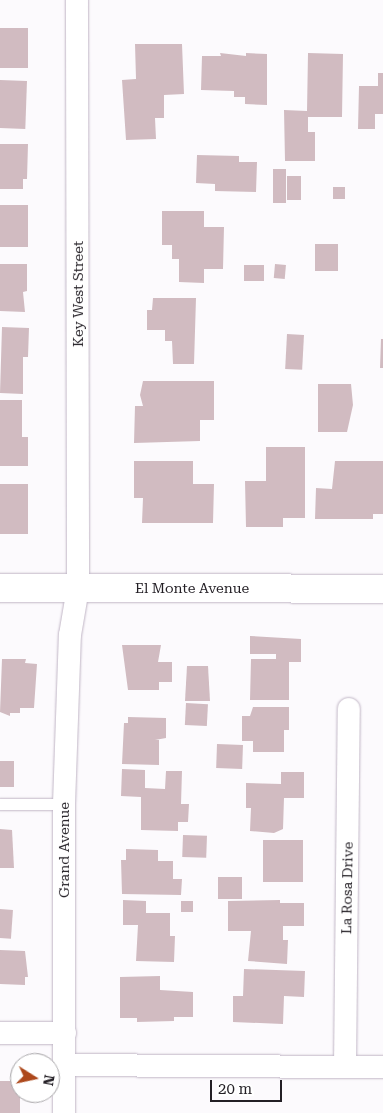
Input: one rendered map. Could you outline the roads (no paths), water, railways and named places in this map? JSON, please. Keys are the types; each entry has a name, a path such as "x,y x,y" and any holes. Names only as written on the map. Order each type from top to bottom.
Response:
{"street":[{"name":"Key West Street","path":"77,0 78,588"},
{"name":"El Monte Avenue","path":"0,588 383,590"},
{"name":"Grand Avenue","path":"64,1113 64,804 70,635 78,588"},
{"name":"La Rosa Drive","path":"344,1067 349,708"},
{"path":"0,1033 65,1033"},
{"path":"64,1064 383,1067"}],"lane":[{"path":"0,804 64,804"}]}
